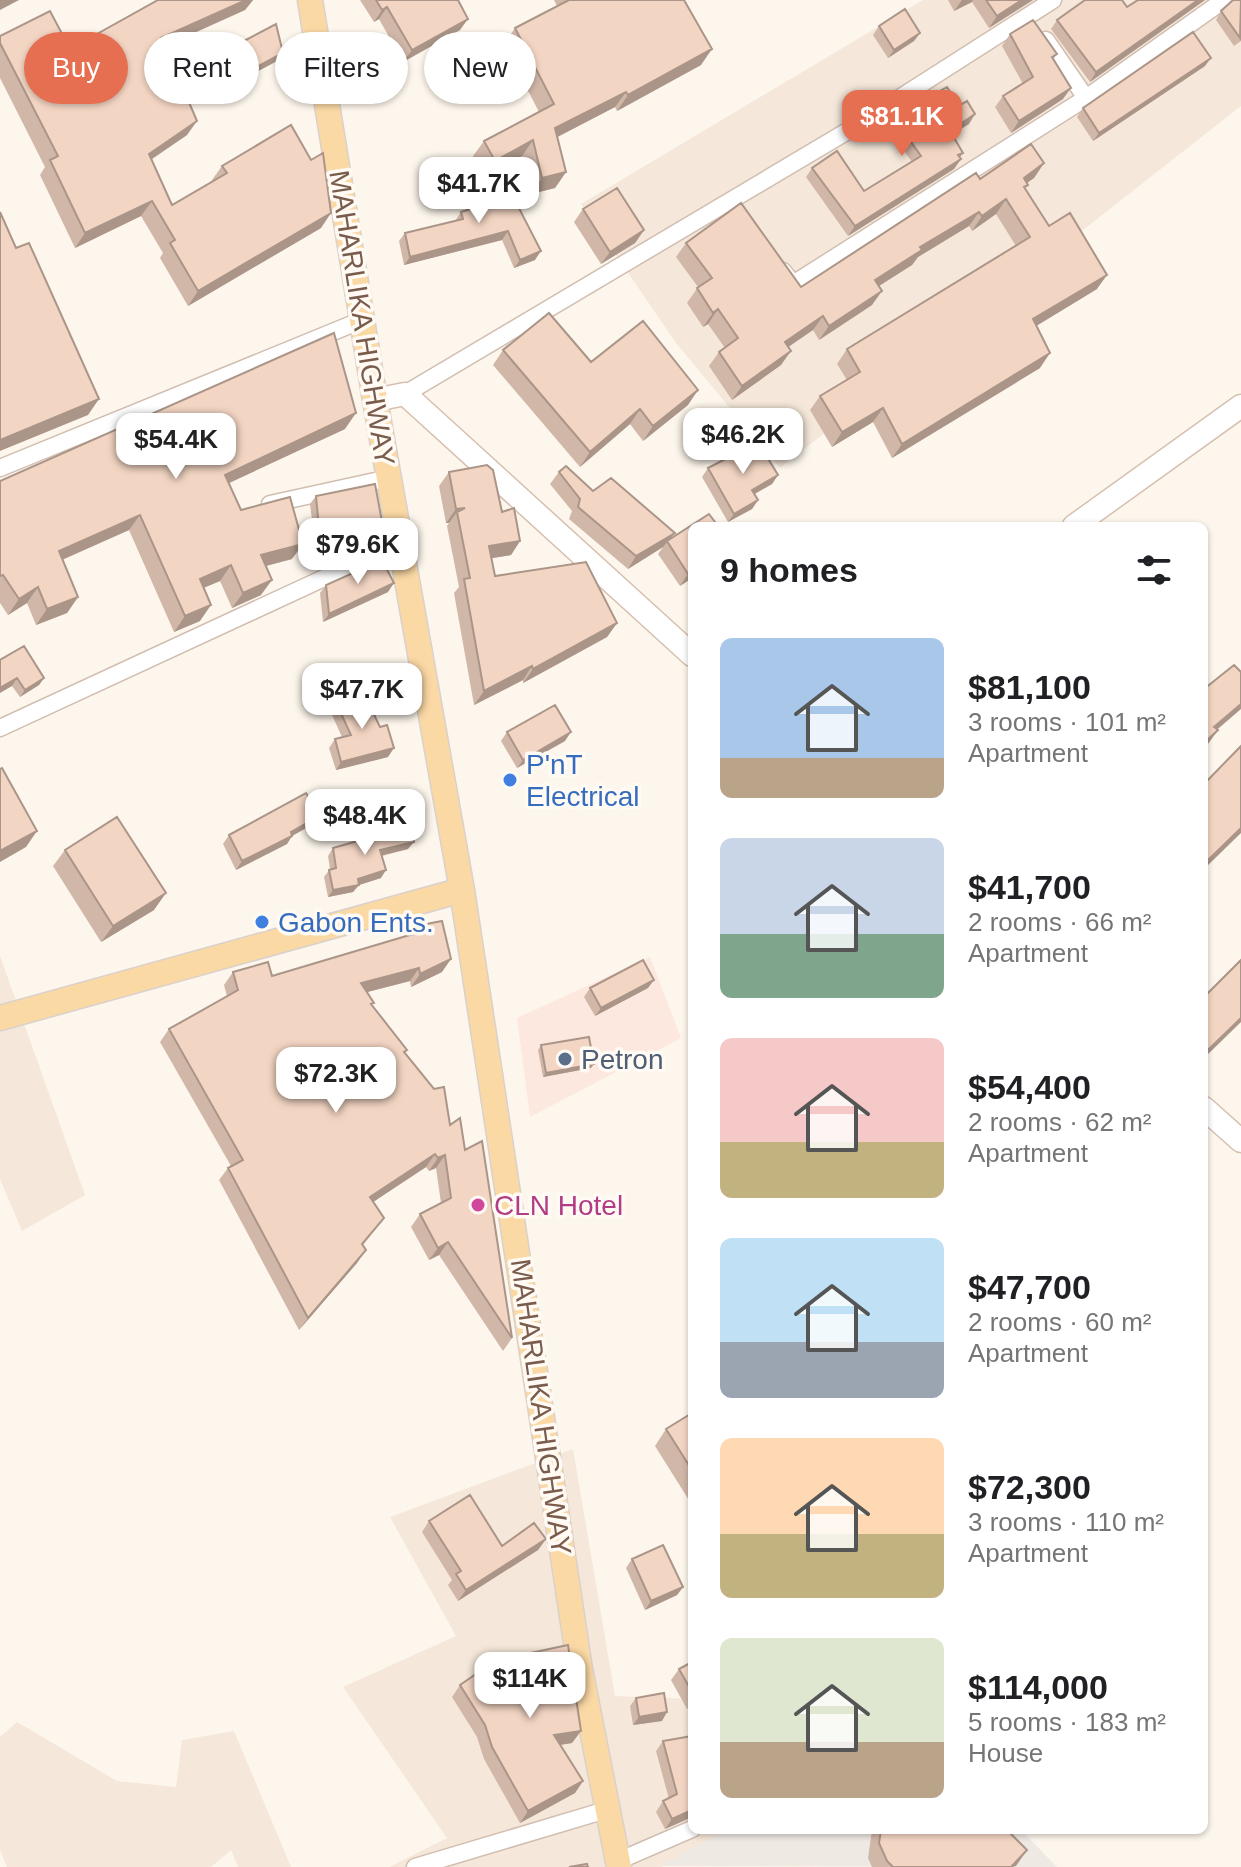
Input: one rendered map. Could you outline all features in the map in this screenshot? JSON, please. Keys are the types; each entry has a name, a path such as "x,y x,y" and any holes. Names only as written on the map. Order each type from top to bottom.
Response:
{"main road":[{"name":"MAHARLIKA HIGHWAY","path":"310,0 375,400 462,890 536,1362 549,1475 618,1864"},
{"path":"0,1018 462,890"}],"street":[{"path":"375,400 405,394 734,204 1053,0"},
{"path":"775,260 793,284 1086,98 1224,0"},
{"path":"1029,17 1086,98"},
{"path":"0,468 362,320"},
{"path":"405,394 688,651"},
{"path":"1080,522 1241,406"},
{"path":"253,508 324,489 389,478"},
{"path":"0,728 350,566 401,547"},
{"path":"1208,1112 1241,1141"},
{"path":"415,1867 606,1810"},
{"path":"618,1864 688,1831"}],"shaded area":[{"path":"923,0 1241,0 1241,106 780,468 676,343 581,204"},
{"path":"0,956 85,1195 22,1231 0,1179"},
{"path":"650,957 681,1038 530,1117 517,1018"},
{"path":"573,1449 615,1696 688,1699 688,1834 721,1834 661,1867 389,1867 447,1838 343,1687 456,1636 390,1517"},
{"path":"17,1722 117,1781 176,1787 182,1740 234,1731 291,1867 238,1867 231,1850 211,1867 7,1867 0,1850 0,1737"},
{"path":"720,1834 1025,1834 1057,1867 660,1866"}],"building":[{"path":"158,0 246,0 174,32 144,32 144,104 190,104 197,121 149,154 172,205 227,173 222,166 291,125 311,160 323,153 331,213 198,291 170,243 175,240 152,201 85,233 50,160 58,156 31,104 128,104 128,32 101,32"},
{"path":"376,0 458,0 468,19 445,32 424,32 424,43 412,50 408,43 408,32 402,32 387,7 382,10"},
{"path":"569,0 684,0 712,49 628,95 626,92 555,128 566,172 542,178 533,140 495,161 484,141 554,104 536,69 536,32 517,32 515,28"},
{"path":"986,0 1022,0 997,16"},
{"path":"1085,0 1122,0 1127,7 1138,0 1198,0 1096,72 1057,20"},
{"path":"1233,0 1241,0 1240,38 1221,11"},
{"path":"905,9 920,33 894,50 879,26"},
{"path":"50,11 61,32 24,32 24,90 0,43 0,36"},
{"path":"1033,20 1057,54 1052,57 1071,88 1019,121 1003,96 1033,77 1010,34"},
{"path":"276,24 275,57 259,66 259,33"},
{"path":"1193,32 1211,58 1099,133 1083,108"},
{"path":"947,87 959,106 967,101 975,114 950,131 963,153 958,155 961,159 855,226 812,168 837,151 864,191 921,156 893,117"},
{"path":"1031,144 1044,163 1024,178 1028,185 1024,187 1049,226 1070,213 1107,275 1033,319 1050,353 902,444 883,408 842,432 820,396 860,372 847,349 1030,237 1006,199 982,216 979,212 920,247 922,250 875,280 882,291 829,326 823,316 785,342 791,351 742,386 719,352 738,338 718,309 713,313 697,288 712,278 686,243 741,203 801,287 976,173 980,179"},
{"path":"506,183 541,251 520,260 508,231 410,257 405,233 463,219 461,212 474,208 469,195"},
{"path":"617,188 644,230 610,252 583,209"},
{"path":"0,212 16,248 29,243 99,399 0,440"},
{"path":"549,313 591,362 643,321 698,390 653,426 640,409 590,452 503,350"},
{"path":"334,333 356,413 225,475 241,510 290,497 303,544 261,555 272,580 243,593 231,565 200,579 211,605 185,616 140,515 59,551 78,597 47,609 38,587 19,599 3,575 0,576 0,481"},
{"path":"758,442 778,475 752,490 758,500 734,514 708,468"},
{"path":"487,465 493,470 502,512 514,508 520,541 489,546 495,576 586,562 617,623 533,669 532,666 484,691 464,579 470,578 457,512 465,508 456,509 449,472"},
{"path":"566,466 593,491 611,478 675,533 636,556 578,507 580,499 559,472"},
{"path":"375,484 383,527 350,533 349,526 319,528 316,496"},
{"path":"709,514 715,522 697,522"},
{"path":"688,528 688,574 667,541"},
{"path":"382,560 394,583 329,614 326,585"},
{"path":"24,646 44,678 25,690 17,678 0,688 0,660"},
{"path":"1234,665 1241,672 1241,704 1214,727 1218,730 1208,739 1208,686"},
{"path":"364,694 380,727 387,725 394,748 341,762 335,739 351,735 338,707"},
{"path":"555,705 571,732 523,760 507,732"},
{"path":"1241,746 1241,828 1208,860 1208,780"},
{"path":"0,769 37,831 0,851"},
{"path":"306,793 319,816 291,832 292,836 242,861 229,835"},
{"path":"341,799 348,815 328,824 321,808"},
{"path":"117,817 166,893 113,926 65,850"},
{"path":"410,826 414,842 380,850 386,870 358,879 359,885 333,890 329,870 336,868 333,848"},
{"path":"442,921 451,959 420,974 419,968 361,983 374,1003 371,1004 407,1050 404,1052 434,1089 444,1087 450,1125 460,1118 465,1150 482,1141 512,1338 448,1242 438,1248 420,1214 451,1198 445,1155 438,1158 435,1154 370,1197 384,1218 362,1244 366,1250 308,1318 228,1168 243,1160 169,1029 238,990 233,972 268,962 272,976 413,934 411,927"},
{"path":"643,960 654,980 601,1008 590,988"},
{"path":"1241,960 1241,1018 1208,1050 1208,993"},
{"name":"Petron","path":"589,1037 594,1064 546,1073 541,1045"},
{"path":"688,1415 688,1464 666,1429"},
{"path":"470,1495 502,1546 534,1523 546,1539 466,1590 456,1574 461,1571 429,1521"},
{"path":"663,1545 683,1587 651,1601 632,1559"},
{"path":"568,1645 581,1731 554,1735 583,1781 528,1811 492,1747 485,1725 460,1685 505,1654 507,1658"},
{"path":"688,1664 688,1685 679,1669"},
{"path":"664,1693 667,1712 639,1717 636,1698"},
{"path":"688,1737 688,1812 672,1819 663,1801 677,1794 663,1741"},
{"path":"880,1834 1011,1834 1027,1850 1011,1867 893,1867 879,1843"}],"place":[{"name":"P'nT Electrical","path":"510,780"},
{"name":"Gabon Ents.","path":"262,922"},
{"name":"Petron","path":"565,1059"},
{"name":"CLN Hotel","path":"478,1205"}]}
